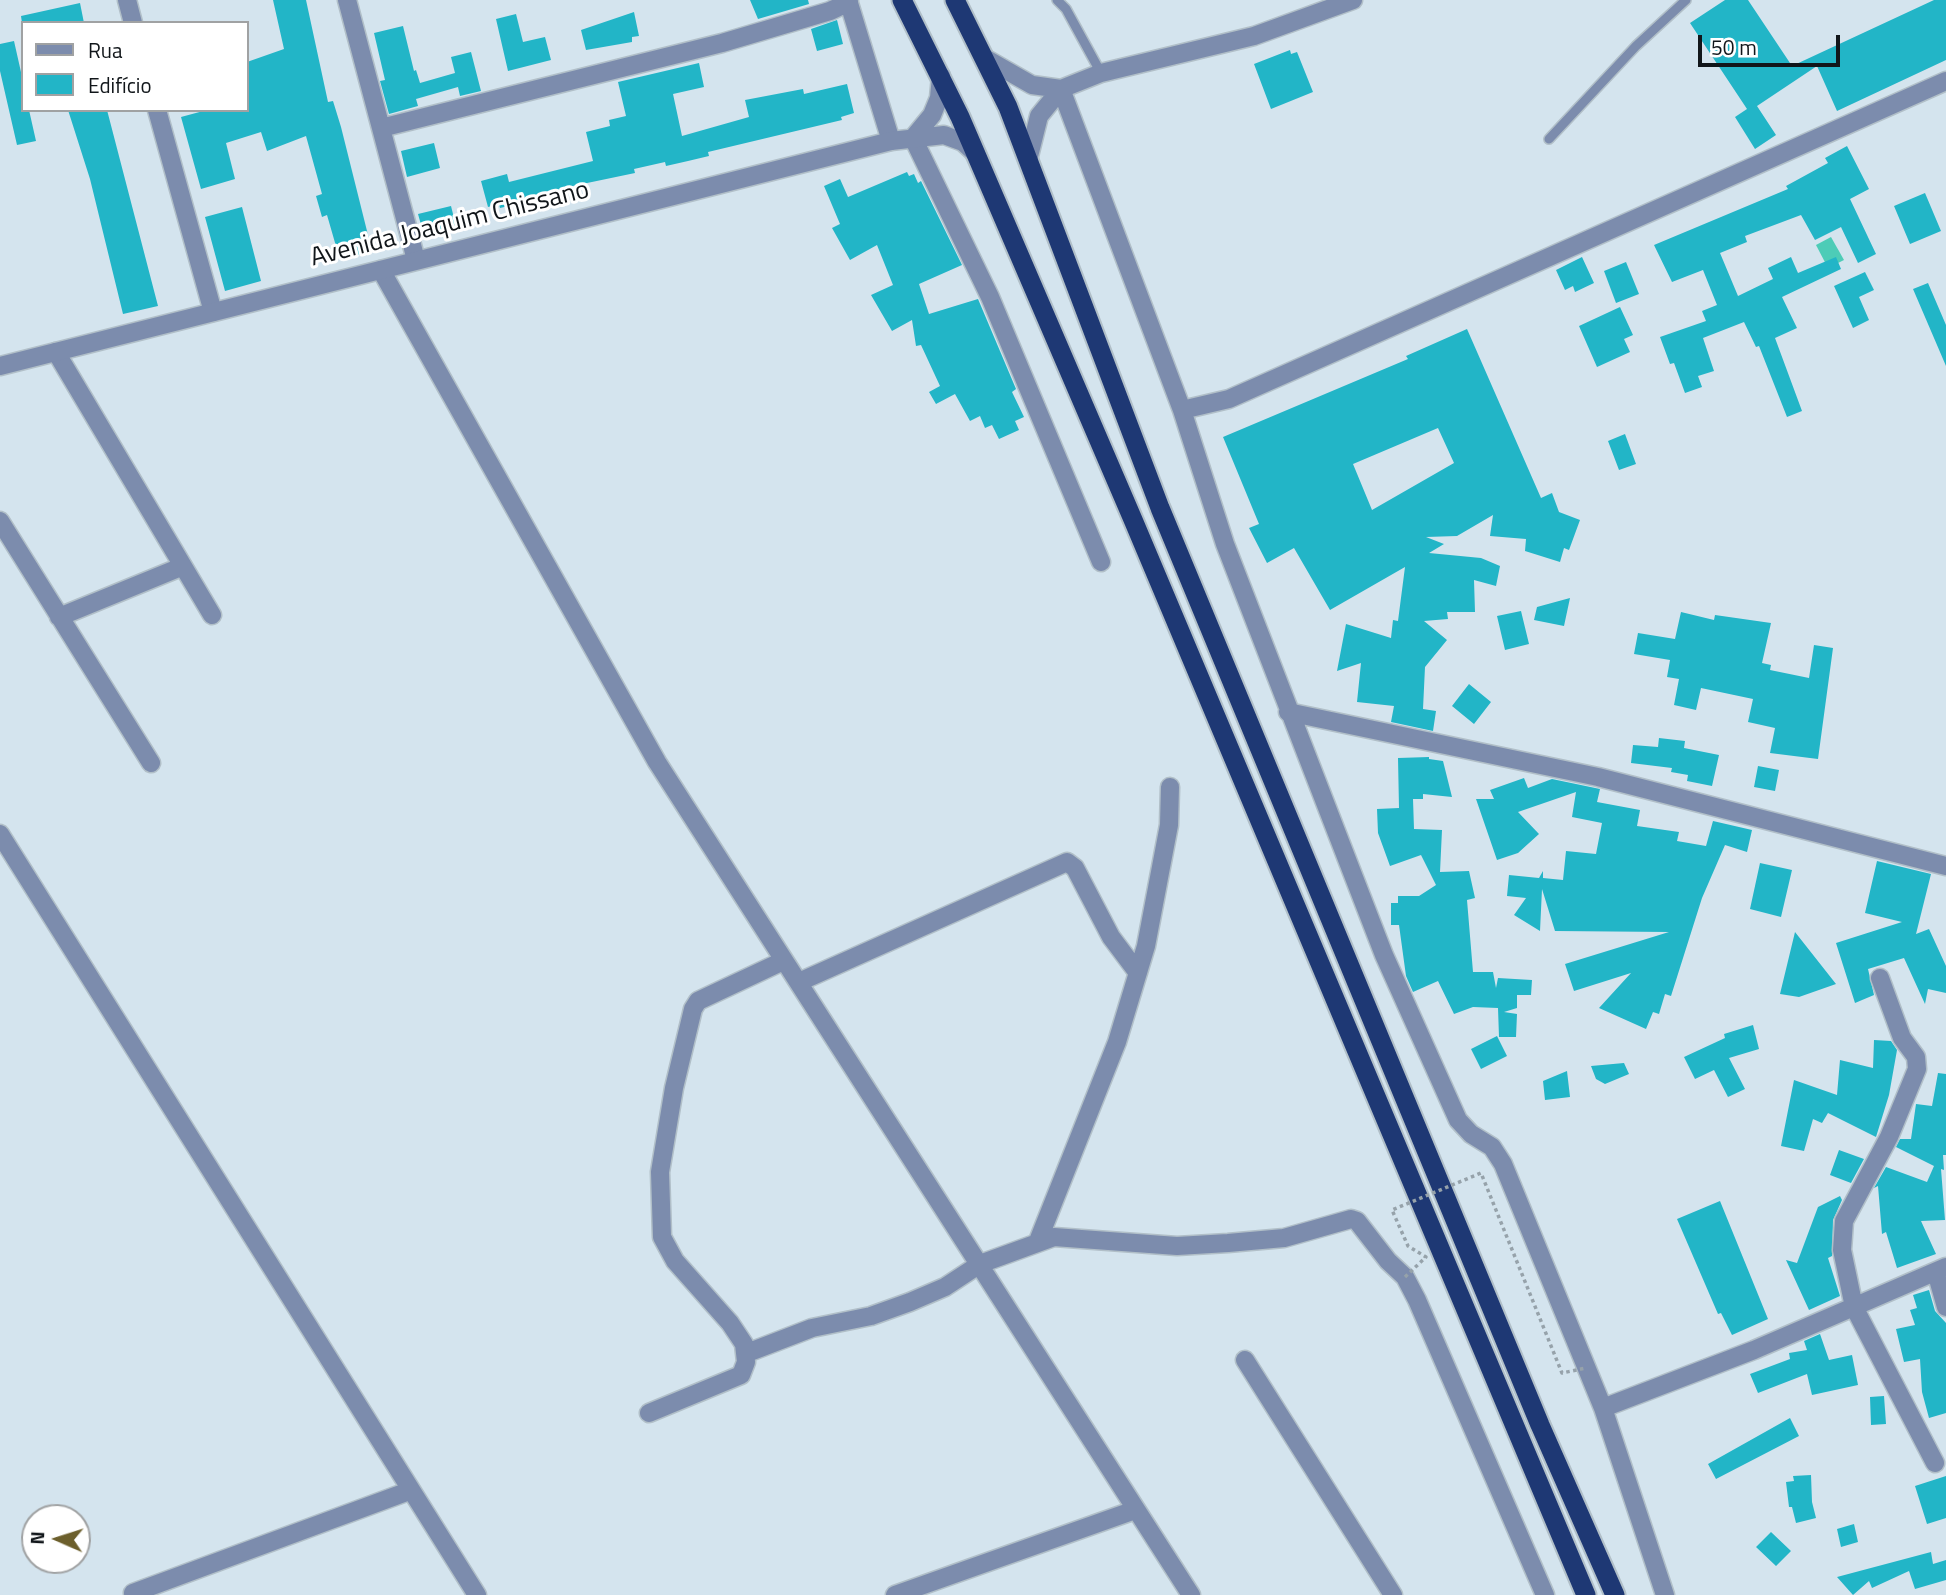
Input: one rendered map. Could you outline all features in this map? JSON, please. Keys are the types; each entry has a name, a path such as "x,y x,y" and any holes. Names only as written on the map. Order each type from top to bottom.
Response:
{"highway":[{"path":"902,0 941,75 976,154 1586,1595"},
{"path":"955,0 1007,107 1160,508 1540,1425 1615,1595"}],"street":[{"path":"127,0 132,21"},
{"path":"346,0 416,260"},
{"path":"1028,160 1039,116 1061,89 1101,73 1254,36 1353,0"},
{"path":"381,128 722,43 848,1 891,141"},
{"path":"983,57 1032,85 1061,89"},
{"path":"941,75 939,98 932,115 913,138 990,297 1101,562"},
{"path":"1182,410 1229,399 1946,81"},
{"path":"1061,89 1182,410 1225,544 1384,955 1458,1120 1471,1134 1492,1147 1503,1164 1602,1408 1665,1595"},
{"path":"158,112 213,312"},
{"name":"Avenida Joaquim Chissano","path":"0,366 891,141 944,135 963,142 976,154"},
{"path":"381,270 657,762 1191,1595"},
{"path":"56,352 181,567 212,615"},
{"path":"0,521 151,763"},
{"path":"59,617 181,567"},
{"path":"1288,712 1598,777 1946,866"},
{"path":"1038,1241 1117,1042 1138,973 1157,894 1169,825 1170,787"},
{"path":"0,834 409,1491 477,1595"},
{"path":"799,982 1067,862 1075,867 1111,937 1138,973"},
{"path":"649,1413 741,1375 747,1353 730,1323 675,1261 662,1237 660,1172 674,1088 692,1009 698,1001 783,961"},
{"path":"1880,978 1902,1038 1916,1057 1917,1069 1889,1137 1844,1220 1842,1250 1854,1307 1935,1463"},
{"path":"747,1353 812,1328 871,1315 910,1302 945,1287 980,1264 1054,1237 1177,1245 1228,1243 1284,1238 1351,1220 1362,1224 1388,1261 1405,1277 1457,1388 1545,1595"},
{"path":"1602,1408 1754,1350 1941,1269 1946,1307"},
{"path":"1245,1360 1393,1595"},
{"path":"134,1593 409,1491"},
{"path":"895,1595 1135,1510"}],"lane":[{"path":"1057,0 1066,9 1101,73"},
{"path":"1549,139 1636,46 1686,0"}],"path":[{"path":"1405,1277 1426,1257 1408,1246 1392,1210 1481,1173 1562,1373 1586,1368"}],"shaded area":[{"path":"1831,237 1844,260 1828,268 1816,245"}],"building":[{"path":"273,0 306,0 328,102 333,101 341,127 372,251 340,260 327,215 322,217 316,196 322,194 306,136 267,151 261,132 226,143 235,179 201,189 181,117 200,112 248,112 248,62 284,49"},
{"path":"750,0 808,0 809,4 758,19"},
{"path":"1725,0 1748,0 1792,66 1934,0 1946,0 1946,60 1837,111 1817,66 1757,106 1776,135 1755,149 1735,117 1747,109 1690,23"},
{"path":"80,3 84,21 22,21 21,16"},
{"path":"634,12 639,36 632,37 632,42 586,50 581,30"},
{"path":"516,14 523,42 545,37 551,60 508,71 496,19"},
{"path":"837,20 843,44 817,51 811,29"},
{"path":"403,26 414,71 416,70 420,83 455,73 451,57 471,52 481,91 460,96 458,87 416,99 418,106 389,114 380,81 385,80 374,33"},
{"path":"14,41 21,72 21,112 29,112 36,141 17,145 0,71 0,44"},
{"path":"1290,50 1291,54 1297,52 1313,92 1271,109 1254,64"},
{"path":"699,63 704,87 673,94 682,136 749,117 745,100 803,89 804,94 847,84 854,113 841,117 842,120 708,152 709,156 666,166 665,162 634,169 635,173 568,187 569,192 500,208 499,204 488,207 481,181 507,174 509,182 593,161 586,132 610,126 609,120 626,116 618,82"},
{"path":"69,112 108,112 158,306 123,314 90,179"},
{"path":"434,143 440,168 407,177 401,151"},
{"path":"1847,146 1869,189 1850,199 1876,254 1858,263 1841,227 1815,240 1801,215 1745,236 1747,242 1720,253 1738,296 1773,279 1768,268 1791,257 1798,273 1836,257 1841,269 1782,297 1797,328 1775,338 1802,411 1787,417 1759,346 1756,347 1744,322 1703,338 1714,371 1698,376 1702,387 1685,393 1674,363 1670,364 1660,337 1706,321 1702,311 1717,305 1703,270 1672,282 1654,245 1788,189 1786,186 1828,163 1825,158"},
{"path":"907,172 909,176 914,174 918,183 921,181 962,265 919,284 929,314 978,299 1016,389 1012,392 1024,417 1015,421 1019,430 999,439 992,425 985,428 980,416 970,421 955,394 936,404 929,392 940,386 921,345 916,346 912,320 892,331 871,295 893,285 877,245 850,260 832,228 840,224 824,186 840,179 848,197"},
{"path":"1925,193 1941,231 1910,244 1894,206"},
{"path":"451,206 457,230 425,239 418,214"},
{"path":"242,207 261,281 225,291 205,217"},
{"path":"1582,257 1594,283 1575,292 1573,286 1565,290 1556,270"},
{"path":"1626,262 1639,294 1616,303 1604,271"},
{"path":"1865,272 1874,290 1859,297 1869,320 1853,328 1834,286"},
{"path":"1928,283 1946,325 1946,366 1913,289"},
{"path":"1620,307 1633,335 1624,339 1630,352 1597,367 1579,326"},
{"path":"1467,329 1541,498 1552,493 1559,512 1580,520 1569,550 1564,548 1560,562 1525,551 1526,539 1490,536 1493,515 1457,536 1426,537 1444,544 1429,553 1481,558 1500,566 1496,586 1474,580 1475,612 1447,612 1448,619 1424,621 1447,640 1425,667 1423,709 1436,711 1433,731 1391,722 1394,706 1357,702 1361,663 1337,671 1346,624 1391,638 1393,620 1398,621 1405,567 1330,610 1294,548 1267,563 1249,528 1259,524 1223,437 1408,359 1406,356","holes":["1438,428 1454,463 1372,510 1353,464"]},
{"path":"1625,434 1636,464 1619,470 1608,441"},
{"path":"1570,598 1564,626 1534,620 1537,607"},
{"path":"1521,611 1529,644 1505,650 1497,616"},
{"path":"1681,612 1714,620 1715,615 1771,623 1762,663 1771,665 1770,670 1809,678 1814,645 1833,648 1818,759 1770,753 1775,728 1748,722 1753,699 1701,688 1696,710 1674,705 1679,679 1667,677 1670,660 1634,654 1638,633 1675,639"},
{"path":"1469,684 1491,702 1474,724 1452,706"},
{"path":"1659,738 1685,741 1684,748 1719,755 1712,786 1687,781 1688,775 1671,772 1672,768 1631,763 1633,745 1658,747"},
{"path":"1429,757 1443,761 1452,797 1423,794 1423,799 1413,799 1414,829 1442,830 1440,872 1469,871 1475,898 1467,900 1473,972 1493,972 1496,988 1498,978 1532,980 1531,995 1517,995 1517,1008 1504,1012 1517,1014 1516,1037 1499,1037 1498,1008 1473,1007 1454,1014 1438,981 1413,992 1406,976 1399,925 1391,925 1391,903 1398,903 1398,896 1419,896 1436,885 1421,855 1390,866 1378,833 1377,809 1399,808 1398,758"},
{"path":"1758,766 1779,770 1775,791 1754,787"},
{"path":"1524,778 1528,788 1552,779 1600,789 1597,802 1640,810 1637,826 1679,832 1677,841 1706,846 1713,821 1752,830 1747,852 1725,845 1702,898 1671,996 1665,994 1659,1014 1653,1012 1646,1029 1599,1008 1631,973 1574,991 1565,964 1669,932 1555,931 1542,889 1540,931 1514,915 1526,898 1507,896 1509,875 1539,878 1543,871 1543,878 1563,880 1566,851 1596,854 1602,823 1572,817 1576,792 1518,812 1539,834 1518,853 1497,860 1476,799 1494,799 1490,790"},
{"path":"1877,861 1931,874 1916,934 1929,929 1946,966 1946,993 1928,989 1925,1004 1904,958 1868,969 1874,995 1855,1003 1836,943 1902,922 1865,913"},
{"path":"1760,863 1792,870 1781,917 1750,909"},
{"path":"1795,932 1836,984 1799,997 1780,994"},
{"path":"1753,1025 1759,1049 1729,1058 1745,1089 1728,1097 1714,1070 1695,1079 1684,1057 1725,1038 1724,1034"},
{"path":"1497,1036 1507,1056 1481,1069 1471,1049"},
{"path":"1874,1040 1891,1041 1897,1050 1889,1095 1876,1137 1828,1113 1822,1123 1813,1119 1804,1151 1781,1146 1794,1080 1837,1095 1840,1060 1873,1068"},
{"path":"1624,1063 1629,1074 1605,1084 1596,1079 1591,1066"},
{"path":"1567,1071 1570,1097 1545,1100 1543,1081"},
{"path":"1938,1073 1946,1074 1946,1155 1943,1155 1944,1170 1941,1169 1945,1220 1921,1221 1936,1254 1897,1268 1886,1232 1882,1234 1878,1186 1874,1188 1886,1167 1927,1182 1934,1166 1896,1147 1900,1139 1911,1139 1916,1104 1932,1106"},
{"path":"1839,1150 1864,1159 1851,1183 1830,1175"},
{"path":"1840,1196 1842,1200 1833,1220 1832,1256 1828,1258 1840,1296 1809,1310 1786,1260 1797,1263 1818,1207"},
{"path":"1720,1201 1768,1319 1732,1335 1721,1313 1718,1314 1677,1219"},
{"path":"1929,1290 1935,1311 1946,1323 1946,1413 1929,1418 1922,1392 1920,1359 1904,1362 1896,1329 1915,1325 1910,1310 1917,1308 1913,1295"},
{"path":"1820,1334 1829,1360 1852,1355 1858,1385 1812,1395 1807,1374 1758,1393 1750,1374 1790,1359 1789,1353 1807,1350 1804,1341"},
{"path":"1884,1396 1886,1424 1871,1425 1870,1397"},
{"path":"1790,1418 1799,1436 1716,1479 1708,1464"},
{"path":"1811,1475 1812,1502 1816,1518 1796,1523 1792,1507 1789,1507 1786,1482 1794,1481 1793,1476"},
{"path":"1946,1476 1946,1518 1927,1524 1915,1486"},
{"path":"1854,1524 1858,1542 1841,1547 1837,1529"},
{"path":"1771,1532 1791,1551 1776,1566 1756,1547"},
{"path":"1931,1552 1933,1564 1946,1560 1946,1580 1915,1589 1909,1571 1872,1588 1869,1581 1853,1595 1837,1577"}]}
